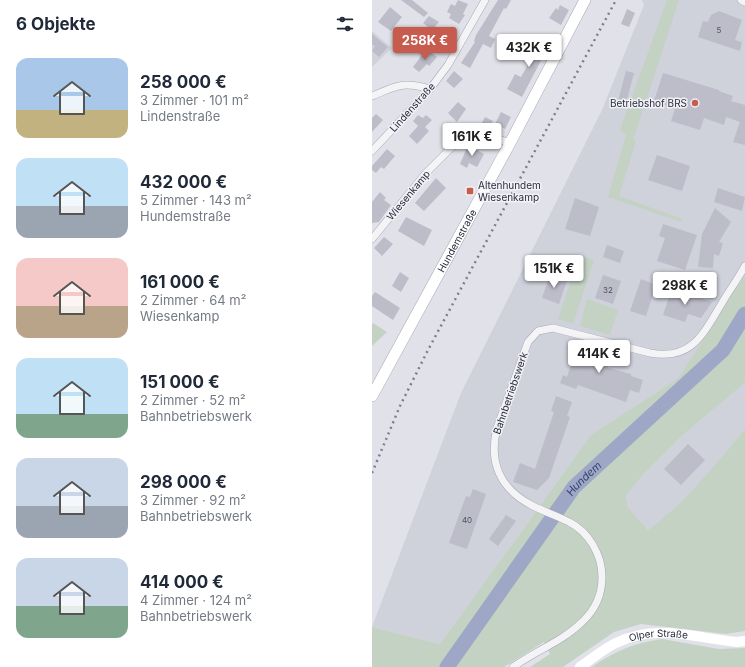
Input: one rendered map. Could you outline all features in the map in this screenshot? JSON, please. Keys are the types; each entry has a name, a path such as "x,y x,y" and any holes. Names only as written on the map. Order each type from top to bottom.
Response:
{"main road":[{"name":"Hundemstraße","path":"372,396 510,143 585,0"},
{"name":"Olper Straße","path":"580,667 616,643 633,636 650,632 671,632 730,642 745,641"}],"street":[{"name":"Lindenstraße","path":"372,151 430,89 448,65 485,0"},
{"path":"372,96 400,84 414,84 430,89"},
{"name":"Wiesenkamp","path":"372,239 426,173 462,137 475,134 487,135 510,143"},
{"name":"Bahnbetriebswerk","path":"513,667 569,634 590,614 598,602 602,586 602,570 598,554 592,542 570,522 533,506 518,497 507,487 498,471 493,453 497,428 518,366 531,337 538,331 553,328 664,356 678,353 688,348 703,334 745,266"}],"shaded area":[{"path":"642,0 745,0 745,275 678,378 591,435 440,644 372,627 461,393 602,110 644,5"},
{"path":"372,31 392,48 372,67"},
{"path":"745,383 745,429 704,479 664,518 648,530 628,507 626,496 642,476 682,436"}],"green space":[{"path":"667,0 679,0 633,140 636,141 619,196 682,219 681,222 608,197 626,135 620,130"},
{"path":"580,255 594,260 573,324 558,319"},
{"path":"745,275 745,383 682,436 642,476 626,496 628,507 648,530 687,495 745,429 745,631 726,634 641,624 614,632 563,667 530,667 550,654 544,642 504,667 372,667 372,627 440,644 591,435 678,378"},
{"path":"587,299 618,310 610,335 580,326"},
{"path":"373,323 387,332 372,346 372,324"},
{"path":"662,639 719,649 745,648 745,667 592,667 625,648"}],"building":[{"path":"401,0 412,0 428,13 424,17"},
{"path":"458,0 468,4 463,14 465,15 459,24 449,18 451,14 447,12 451,4 455,6"},
{"path":"498,0 511,0 506,9 504,8 489,36 495,39 491,48 483,44 470,68 461,63 475,42 476,35"},
{"path":"560,5 569,10 561,25 549,18 556,8 558,10"},
{"path":"390,7 402,17 391,31 378,22"},
{"path":"627,9 635,13 629,27 621,24"},
{"path":"719,11 742,20 735,40 742,42 740,51 698,37 703,21 708,22 711,15"},
{"path":"429,16 439,22 432,30 423,23"},
{"path":"372,34 388,47 379,57 372,51 375,46 372,44"},
{"path":"536,38 549,45 522,97 507,89 515,74 521,77 530,61 525,58"},
{"path":"425,51 427,53 429,51 437,57 429,66 427,64 419,72 413,67"},
{"path":"454,71 463,79 454,88 446,81"},
{"path":"626,71 634,73 626,103 618,101"},
{"name":"Betriebshof BRS","path":"663,73 719,90 733,96 731,101 745,105 745,145 733,142 740,122 726,117 724,125 704,118 700,130 671,121 675,109 654,101"},
{"path":"458,102 466,109 457,122 448,113"},
{"path":"501,112 511,117 505,129 495,124"},
{"path":"376,114 383,120 372,132 372,118"},
{"path":"418,115 423,118 426,115 432,120 425,127 429,131 417,144 409,136 418,126 413,121"},
{"path":"485,117 493,121 488,130 479,128"},
{"path":"468,145 484,154 477,167 469,163 467,168 460,164"},
{"path":"387,149 395,156 384,169 381,167 376,173 372,170 372,166"},
{"path":"657,155 690,166 682,191 648,180"},
{"path":"436,178 446,188 424,211 415,203"},
{"path":"718,188 745,197 742,211 714,202"},
{"path":"380,192 386,198 384,200 391,205 379,222 372,223 372,202"},
{"path":"575,198 599,207 590,236 565,229"},
{"path":"715,208 731,222 719,242 723,243 719,256 714,254 713,268 698,267 702,234"},
{"path":"406,217 432,230 424,246 398,231"},
{"path":"663,224 697,235 685,270 657,261 665,238 659,236"},
{"path":"384,237 393,244 382,256 374,248"},
{"path":"607,245 624,251 620,263 603,257"},
{"path":"400,272 409,278 401,292 392,286"},
{"path":"550,274 567,280 559,304 542,298"},
{"path":"603,275 621,281 613,304 595,298"},
{"path":"641,279 656,285 646,316 630,311"},
{"path":"672,288 712,302 701,318 688,314 685,322 663,315"},
{"path":"375,292 400,308 393,320 372,306 372,296"},
{"path":"578,343 605,352 608,350 609,354 612,355 608,368 631,374 631,376 643,380 639,393 630,390 626,402 578,385 576,389 560,383 563,375 567,377"},
{"path":"556,396 572,402 567,416 570,417 549,478 537,490 513,482 520,463 535,469 554,412 551,411"},
{"path":"688,444 705,460 681,485 664,469"},
{"path":"473,489 486,494 467,549 449,543 466,496 470,497"},
{"path":"506,515 516,521 498,546 489,539"}],"waterway":[{"name":"Hundem","path":"447,667 574,487 723,350 745,314"}],"railway":[{"path":"372,473 400,406 428,350 616,0"}],"place":[{"name":"Betriebshof BRS","path":"695,103"},
{"name":"Altenhundem Wiesenkamp","path":"470,191"}]}
